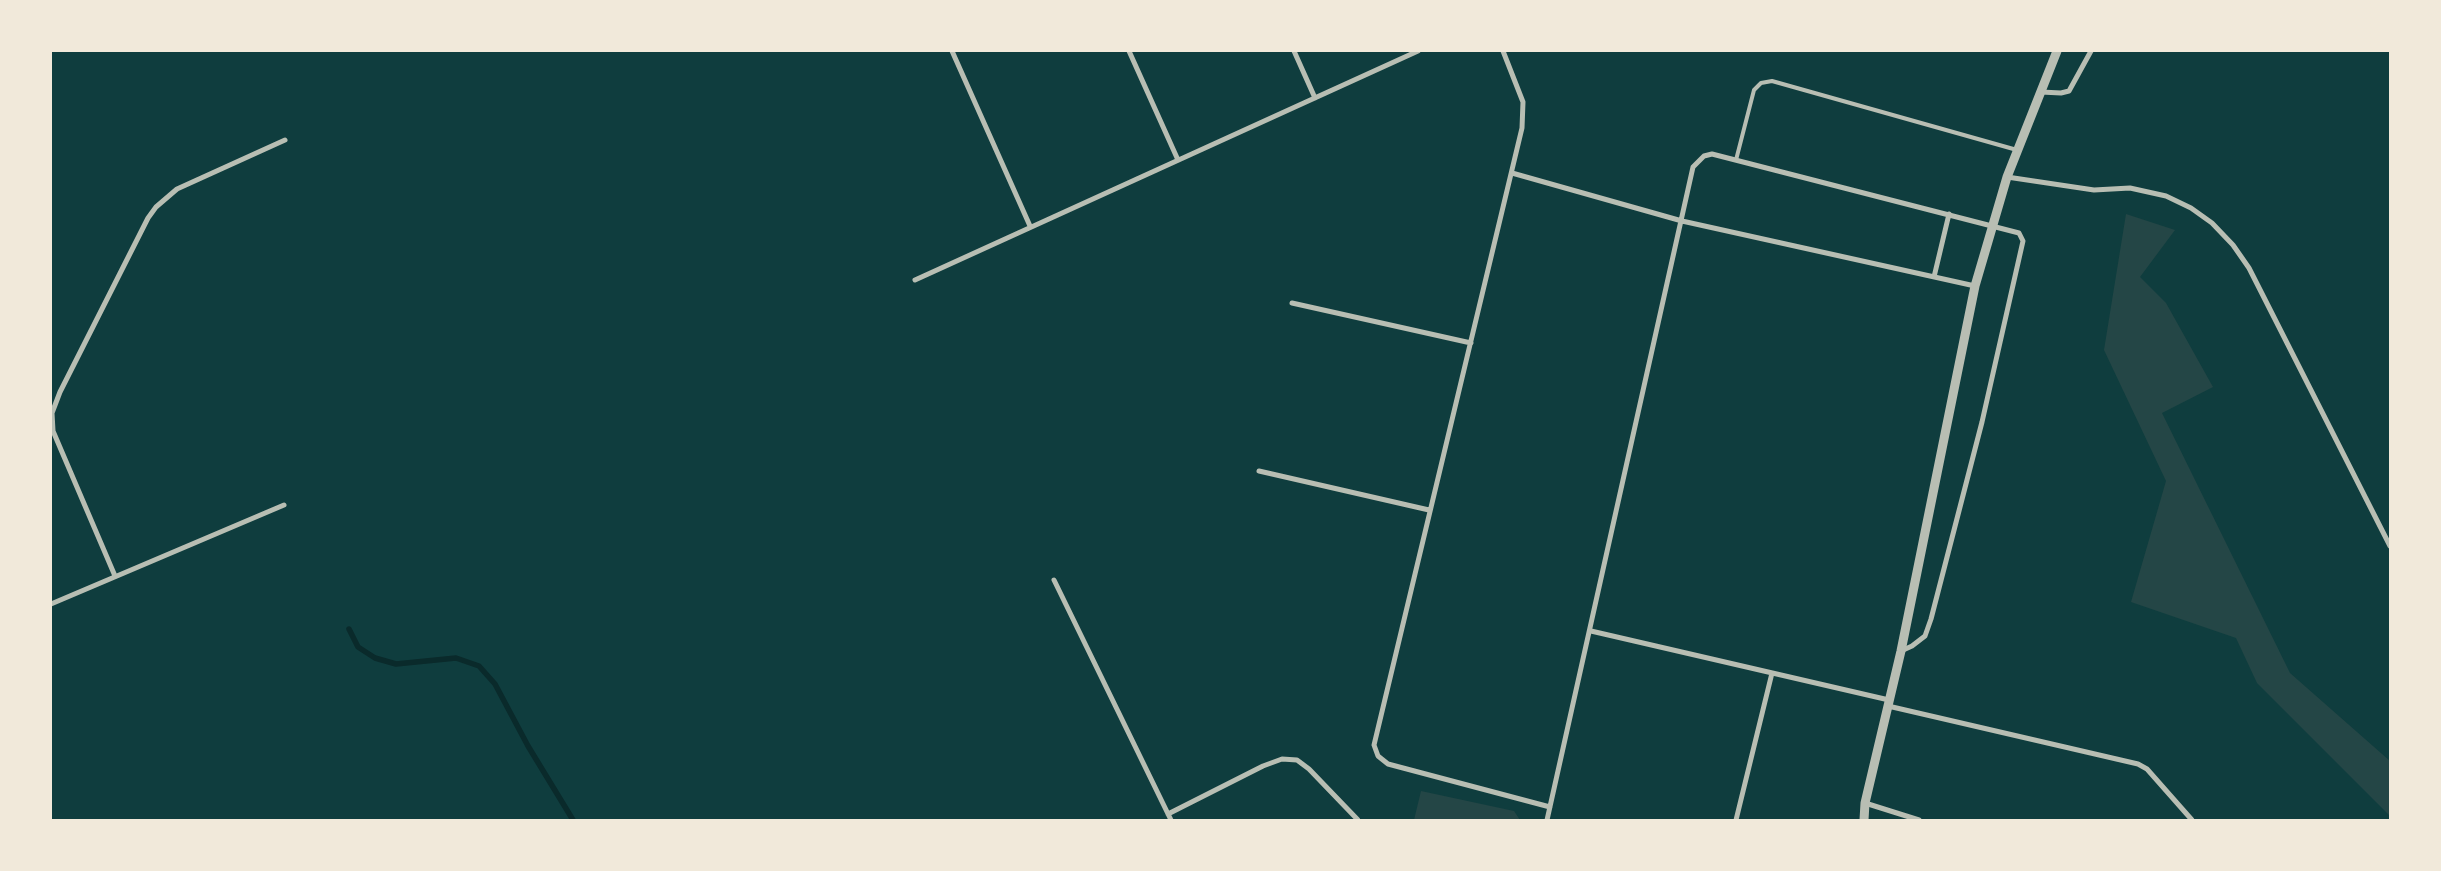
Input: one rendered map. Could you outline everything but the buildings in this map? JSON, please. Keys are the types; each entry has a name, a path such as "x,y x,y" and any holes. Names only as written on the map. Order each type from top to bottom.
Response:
{"street":[{"path":"952,51 1030,226"},
{"path":"1129,51 1178,160"},
{"path":"1294,51 1315,98"},
{"path":"914,280 1418,51"},
{"path":"1503,51 1523,102 1522,128 1374,745 1378,756 1388,764 1550,806"},
{"path":"1864,820 1865,804 1901,651 1975,286 2007,177 2057,51"},
{"path":"2040,92 2061,93 2069,91 2091,51"},
{"path":"115,576 53,431 52,413 60,392 148,218 156,208 177,189 285,140"},
{"path":"1547,820 1591,631 1693,167 1697,160 1704,156 1712,154 2019,233 2022,241 2022,251 1980,431 1931,619 1925,636 1912,646 1901,651"},
{"path":"1512,173 1682,221 1975,286"},
{"path":"2007,177 2094,190 2130,188 2166,196 2191,208 2212,223 2233,244 2249,268 2390,546"},
{"path":"1934,277 1949,214"},
{"path":"1292,303 1471,343"},
{"path":"1259,471 1429,510"},
{"path":"51,604 284,505"},
{"path":"1054,580 1171,820"},
{"path":"1591,631 1772,673 2138,764 2147,769 2192,820"},
{"path":"1736,820 1772,673"},
{"path":"1168,814 1263,766 1282,759 1297,760 1309,769 1358,820"},
{"path":"1865,804 1919,820"}],"lane":[{"path":"1736,160 1754,90 1761,83 1772,81 2017,150"}],"shaded area":[{"path":"2126,214 2175,230 2140,277 2166,303 2213,387 2162,413 2290,673 2390,761 2390,816 2257,683 2236,638 2131,602 2166,481 2104,350"},
{"path":"1421,791 1514,811 1520,820 1414,820"}],"waterway":[{"path":"349,629 358,647 375,658 396,664 456,658 479,666 495,684 528,746 573,820"}]}
